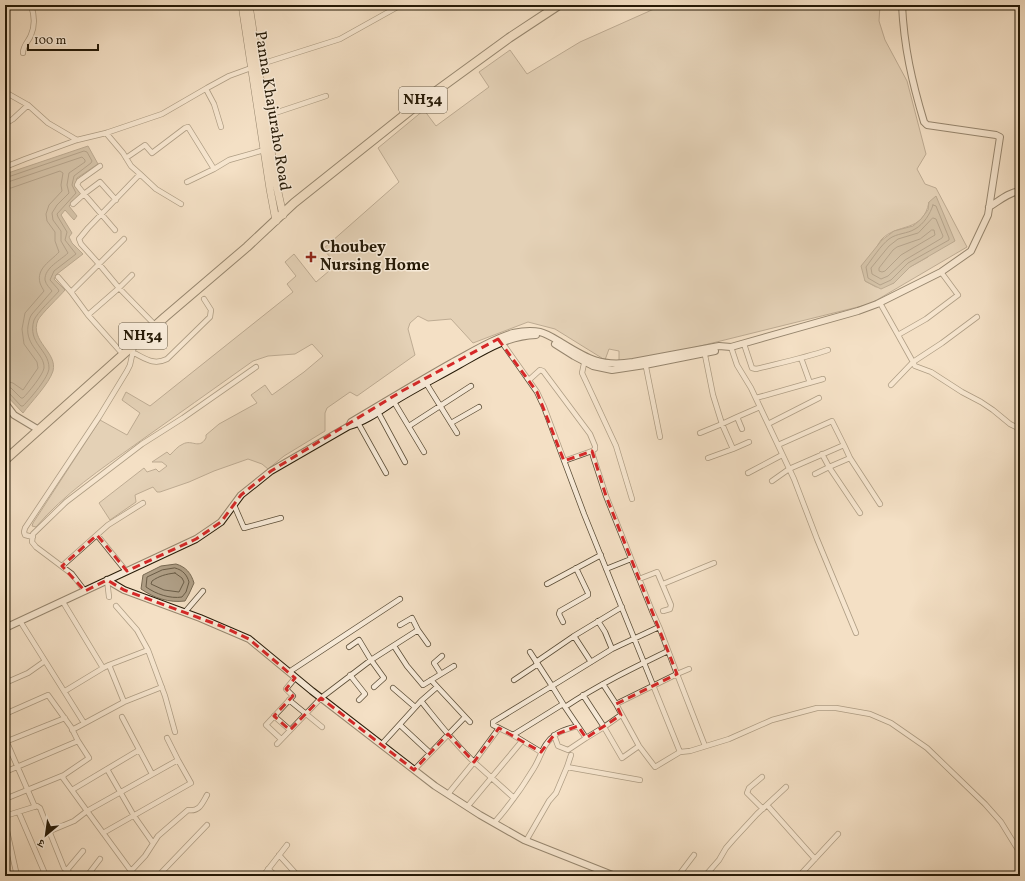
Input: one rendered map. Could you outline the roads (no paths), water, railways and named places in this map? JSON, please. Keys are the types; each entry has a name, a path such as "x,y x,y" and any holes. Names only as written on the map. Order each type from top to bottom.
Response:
{"highway":[{"name":"NH34","path":"5,460 37,428 120,351 154,324 279,215 417,105 509,38 559,5"},
{"name":"NH34","path":"5,454 133,348 154,324"}],"main road":[{"name":"Panna Khajuraho Road","path":"242,5 266,116 279,215"},
{"name":"Panna Khajuraho Road","path":"249,5 264,150 279,215"}],"street":[{"path":"23,53 23,49 32,34 33,27 31,5"},
{"path":"5,168 77,140 106,133 162,114 229,76 255,66 340,39 401,5"},
{"path":"357,421 408,387 467,355 513,334 526,331 538,332 552,338 585,360 609,364 645,363 704,351 719,346 729,347 744,344 858,311 880,303 941,272 971,251 984,226 989,207 1000,137 996,135 927,125 924,122 912,82 906,55 902,5"},
{"path":"206,89 214,104 221,127"},
{"path":"5,92 28,105 48,122 77,140"},
{"path":"266,116 326,96"},
{"path":"5,124 13,119 28,105"},
{"path":"126,158 145,145 152,153 188,127 214,169"},
{"path":"106,133 131,166 156,189 181,204"},
{"path":"187,182 229,160 264,150"},
{"path":"100,166 78,182 78,187 116,230"},
{"path":"140,174 79,239 81,244 119,288 154,324"},
{"path":"73,204 100,182 116,200"},
{"path":"989,207 1010,194 1020,191"},
{"path":"71,292 124,239"},
{"path":"898,335 926,319 958,295 941,272"},
{"path":"88,315 132,275"},
{"path":"58,276 88,315 120,351"},
{"path":"33,537 25,535 25,528 99,418 127,371 133,348 154,362 159,363 167,359 210,317 212,310 204,300"},
{"path":"880,303 914,366 931,372 962,392 981,402 1010,424 1020,429"},
{"path":"891,385 912,362 942,343 977,317"},
{"path":"500,340 537,392 544,407 606,569 680,752"},
{"path":"5,628 196,539 221,522 246,491 271,471 349,426 351,422 378,412 500,340"},
{"path":"744,344 753,369 828,350"},
{"path":"729,347 737,365 756,398 789,469 856,633"},
{"path":"704,351 713,395 722,424 733,449"},
{"path":"801,358 810,383"},
{"path":"585,360 582,373 616,446 632,499"},
{"path":"645,363 660,437"},
{"path":"85,591 72,574 36,547 32,542 33,534 66,502 142,444 256,367"},
{"path":"529,380 540,370 543,371 590,434 595,446 592,451 564,462"},
{"path":"756,398 823,379"},
{"path":"426,383 457,433"},
{"path":"409,426 471,386"},
{"path":"768,424 819,398"},
{"path":"394,402 424,452"},
{"path":"5,403 14,415 37,428"},
{"path":"451,423 479,407"},
{"path":"700,433 760,407"},
{"path":"378,412 405,462"},
{"path":"737,417 742,429"},
{"path":"357,421 386,473"},
{"path":"778,445 832,421 850,458 880,504"},
{"path":"708,458 749,442"},
{"path":"772,481 789,469 844,445"},
{"path":"592,451 606,496 705,746"},
{"path":"822,454 860,513"},
{"path":"748,473 782,455"},
{"path":"815,474 850,458"},
{"path":"62,566 108,526 143,502"},
{"path":"234,505 244,528 281,518"},
{"path":"97,535 126,571"},
{"path":"547,584 601,555"},
{"path":"606,569 631,559"},
{"path":"662,584 714,563"},
{"path":"563,622 558,614 559,612 586,597 588,593 576,568"},
{"path":"639,579 657,572 671,606 670,609 663,611"},
{"path":"107,580 109,597"},
{"path":"107,580 124,590 214,623 249,639 295,678 381,745 467,807 526,841 615,876"},
{"path":"185,612 203,591"},
{"path":"289,672 400,599"},
{"path":"63,602 103,668"},
{"path":"116,606 136,630 148,650 162,687 176,732"},
{"path":"514,680 574,636 622,607"},
{"path":"400,625 412,618 428,644"},
{"path":"20,621 84,723"},
{"path":"598,621 605,632 612,649"},
{"path":"541,752 514,735 492,725 492,723 496,719 612,649 659,627"},
{"path":"277,744 321,698 371,660 418,630"},
{"path":"574,636 591,662"},
{"path":"349,647 358,640 384,678 374,687"},
{"path":"394,646 406,666 423,685 454,666"},
{"path":"65,691 103,668 148,650"},
{"path":"514,735 603,684 668,651"},
{"path":"530,652 586,738"},
{"path":"441,674 434,663 442,656"},
{"path":"5,683 28,673 45,661"},
{"path":"109,666 124,702"},
{"path":"616,704 689,669"},
{"path":"350,675 365,694 359,700"},
{"path":"282,739 266,725 293,696 286,688 295,678"},
{"path":"431,680 470,722"},
{"path":"603,684 639,746 655,767 680,752 690,751 729,739 772,720 817,708 836,708 870,714 891,724 927,748 985,804 1001,822 1020,852"},
{"path":"72,730 124,702 162,687"},
{"path":"381,745 415,707 437,687"},
{"path":"392,688 415,707"},
{"path":"5,714 48,695 65,718 89,758 64,775 5,799"},
{"path":"583,695 622,758 639,746"},
{"path":"289,700 305,715 322,727"},
{"path":"421,701 462,751 514,798"},
{"path":"274,716 290,730"},
{"path":"554,735 558,746 568,750 621,716"},
{"path":"122,717 152,774"},
{"path":"414,770 465,717"},
{"path":"35,807 6,741 65,718"},
{"path":"400,725 430,753"},
{"path":"494,823 514,798 536,766 541,752 548,741 554,735 578,726"},
{"path":"448,794 499,728"},
{"path":"103,833 191,783 167,738"},
{"path":"467,807 522,740"},
{"path":"5,772 78,741"},
{"path":"72,790 139,750"},
{"path":"526,841 549,801 556,792 571,755"},
{"path":"50,831 74,820 87,811 178,760"},
{"path":"567,767 640,780"},
{"path":"107,769 134,816 153,843"},
{"path":"64,775 63,778 131,871"},
{"path":"762,777 749,788 746,793 765,807 815,859"},
{"path":"705,876 719,860 726,848 786,787"},
{"path":"127,876 145,856 158,836 188,810 193,811 198,809 207,795"},
{"path":"5,816 19,813 37,806 40,808 64,868 73,876"},
{"path":"19,813 46,876"},
{"path":"5,822 18,876"},
{"path":"158,876 207,825"},
{"path":"799,876 838,834"},
{"path":"263,876 287,845"},
{"path":"67,870 83,851"},
{"path":"279,855 298,876"},
{"path":"678,876 694,855"},
{"path":"87,876 100,859"},
{"path":"268,869 276,876"},
{"path":"163,871 168,876"}],"water":[{"path":"88,146 98,164 77,178 76,185 82,193 69,206 77,216 74,220 65,210 61,215 72,233 69,237 72,243 83,254 57,274 54,279 65,290 38,320 36,327 37,334 52,358 53,371 44,387 23,413 5,394 5,174"},
{"path":"936,196 955,241 910,267 894,283 881,289 865,281 861,266 882,240 894,231 913,226 928,210 929,202"},
{"path":"176,564 188,571 194,583 185,601 162,599 141,589 143,575 161,566"}],"place":[{"name":"Choubey Nursing Home","path":"311,257"}]}
